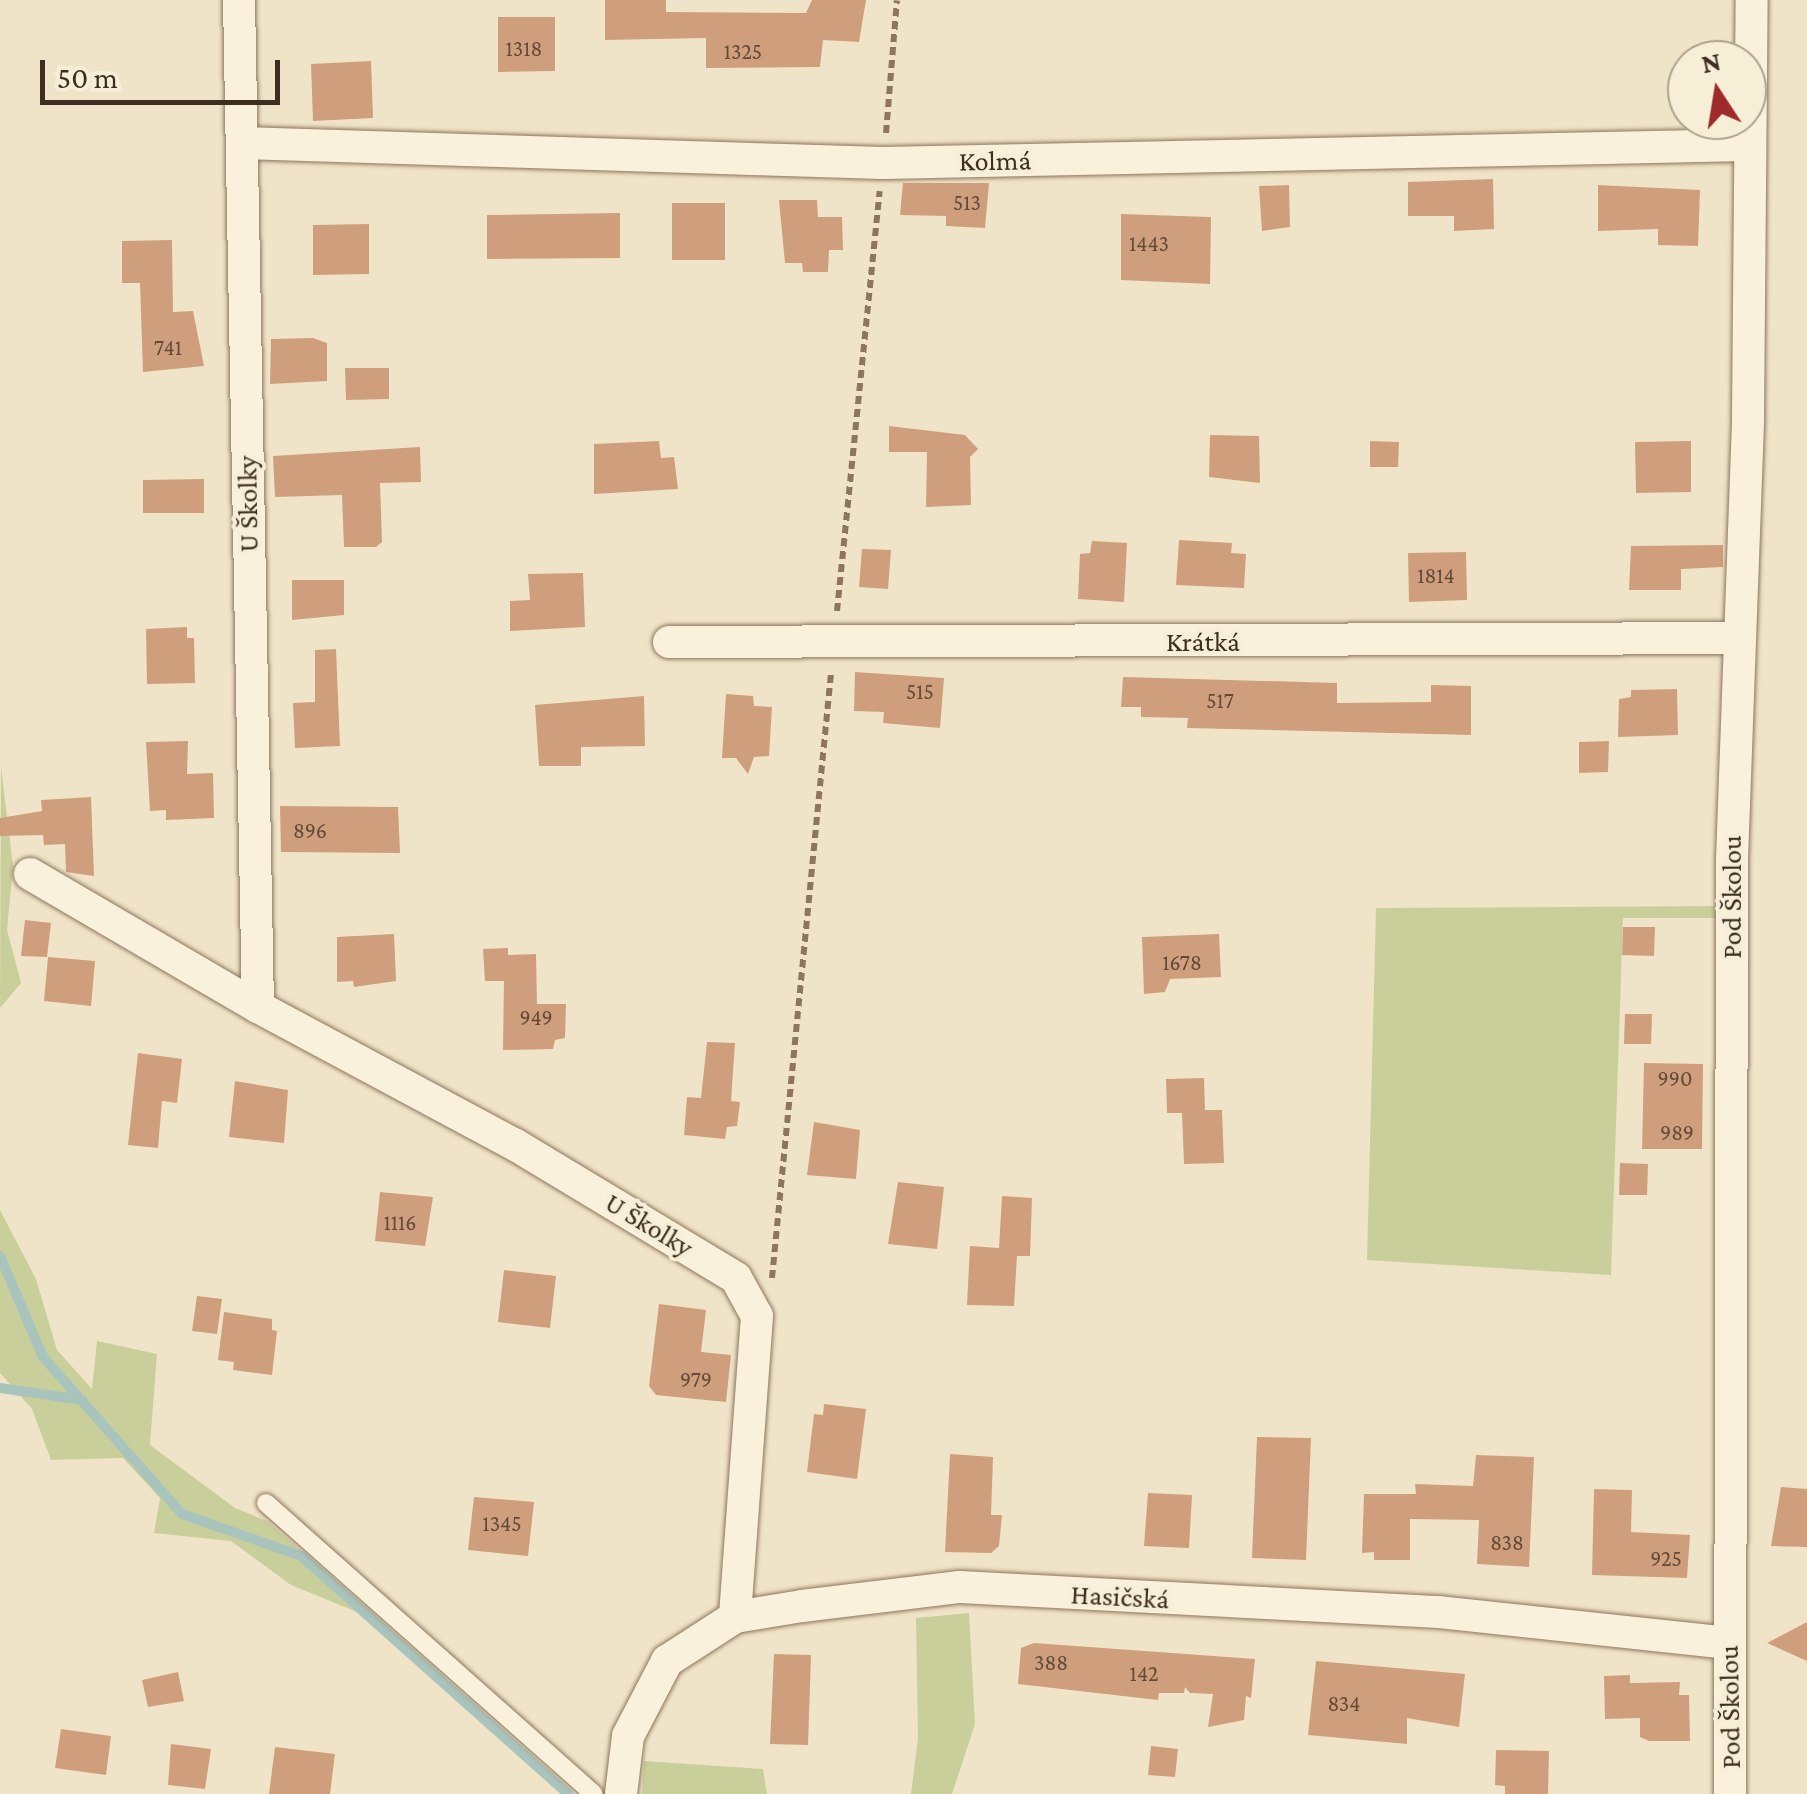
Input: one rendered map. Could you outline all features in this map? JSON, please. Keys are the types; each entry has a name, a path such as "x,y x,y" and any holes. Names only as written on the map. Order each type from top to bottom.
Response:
{"street":[{"name":"U Školky","path":"239,0 258,1008"},
{"name":"Pod Školou","path":"1730,1794 1738,638 1748,418 1752,0"},
{"name":"Kolmá","path":"242,143 883,163 1748,145"},
{"name":"Krátká","path":"668,642 1738,638"},
{"name":"U Školky","path":"30,874 258,1008 514,1144 736,1278 758,1316 735,1617"},
{"name":"Hasičská","path":"620,1794 628,1736 667,1661 735,1617 960,1588 1439,1612 1729,1642"}],"lane":[{"path":"266,1503 594,1794"}],"green space":[{"path":"1,767 13,866 7,930 21,983 0,1008"},
{"path":"1722,906 1722,918 1623,918 1611,1275 1367,1260 1376,908"},
{"path":"0,1210 36,1279 57,1350 92,1389 97,1341 157,1354 150,1445 235,1508 267,1521 357,1600 357,1612 291,1585 231,1541 154,1533 160,1498 123,1458 51,1460 32,1409 0,1373"},
{"path":"969,1613 975,1724 952,1794 911,1794 918,1738 916,1618"},
{"path":"644,1761 763,1769 767,1794 642,1794"}],"building":[{"path":"605,0 666,0 666,12 806,13 812,0 866,0 859,42 823,40 820,67 706,68 706,38 605,40"},
{"path":"498,17 555,17 555,71 498,72"},
{"path":"371,61 373,118 313,121 311,64"},
{"path":"1493,179 1494,229 1454,231 1454,216 1408,216 1408,182"},
{"path":"903,183 989,183 985,228 946,226 946,216 900,215"},
{"path":"1289,185 1290,227 1262,231 1259,186"},
{"path":"1598,185 1700,190 1698,246 1658,245 1658,229 1598,231"},
{"path":"779,200 817,200 818,217 842,217 843,250 829,250 828,272 803,272 802,263 785,263"},
{"path":"672,203 725,203 725,260 672,260"},
{"path":"620,213 620,258 487,259 487,215"},
{"path":"1121,214 1211,217 1210,284 1121,280"},
{"path":"369,224 369,274 313,275 313,225"},
{"path":"172,240 173,312 193,311 204,366 143,372 140,283 122,283 122,241"},
{"path":"313,338 327,343 327,381 270,384 271,339"},
{"path":"345,368 389,368 389,399 346,400"},
{"path":"889,426 965,435 978,449 970,457 971,505 926,507 927,452 889,452"},
{"path":"1210,435 1259,436 1260,483 1209,477"},
{"path":"659,441 661,458 674,457 678,489 594,494 594,444"},
{"path":"1370,441 1399,442 1398,467 1370,467"},
{"path":"1691,441 1691,492 1636,493 1635,442"},
{"path":"420,447 421,482 380,483 382,542 376,547 344,547 342,495 275,497 273,456"},
{"path":"204,479 204,513 143,513 143,480"},
{"path":"1179,540 1232,543 1231,553 1246,554 1244,588 1176,585"},
{"path":"1092,541 1127,543 1124,602 1078,599 1080,554 1090,553"},
{"path":"1723,545 1723,567 1681,569 1681,590 1629,590 1631,546"},
{"path":"862,549 891,550 888,589 859,587"},
{"path":"1466,552 1467,600 1409,602 1408,553"},
{"path":"583,573 585,627 510,631 510,601 530,600 528,574"},
{"path":"292,580 344,580 344,615 292,620"},
{"path":"187,627 187,638 194,638 195,683 147,684 146,629"},
{"path":"336,649 340,746 295,748 293,703 315,702 315,650"},
{"path":"855,672 944,678 940,728 883,723 884,712 854,711"},
{"path":"1123,677 1337,683 1337,703 1431,702 1431,685 1471,686 1471,735 1187,728 1188,718 1141,717 1141,707 1121,707"},
{"path":"1677,689 1678,735 1618,737 1619,699 1631,697 1631,690"},
{"path":"726,694 753,696 754,706 772,707 769,756 754,757 748,774 736,758 722,758"},
{"path":"644,696 645,746 581,747 581,766 539,766 535,705"},
{"path":"188,741 187,774 213,773 214,818 166,820 166,810 150,811 146,742"},
{"path":"1609,741 1608,772 1579,773 1579,742"},
{"path":"91,797 94,876 66,872 65,844 44,845 43,835 0,836 0,818 42,811 41,800"},
{"path":"280,806 398,807 400,853 281,852"},
{"path":"25,920 51,923 47,957 21,956"},
{"path":"1623,927 1655,927 1654,956 1622,955"},
{"path":"394,934 396,981 354,987 353,981 337,982 337,937"},
{"path":"1219,934 1221,977 1170,979 1165,992 1144,994 1142,937"},
{"path":"508,948 508,955 536,954 537,1004 566,1004 565,1038 555,1040 553,1049 503,1050 504,981 485,981 483,949"},
{"path":"48,957 95,961 91,1006 44,1001"},
{"path":"1625,1014 1652,1014 1651,1044 1624,1044"},
{"path":"707,1042 735,1043 731,1101 740,1102 737,1126 727,1127 725,1139 684,1135 687,1097 701,1098"},
{"path":"138,1053 182,1059 177,1103 162,1101 158,1148 128,1145"},
{"path":"1644,1063 1703,1064 1702,1149 1642,1149"},
{"path":"1204,1078 1205,1110 1222,1110 1224,1163 1184,1164 1182,1113 1167,1113 1166,1079"},
{"path":"235,1081 288,1090 284,1143 229,1137"},
{"path":"814,1122 860,1130 856,1179 807,1175"},
{"path":"1620,1163 1648,1164 1647,1195 1619,1195"},
{"path":"898,1182 944,1187 937,1249 888,1244"},
{"path":"380,1192 433,1197 425,1246 375,1241"},
{"path":"1002,1196 1032,1198 1030,1256 1017,1256 1014,1306 967,1305 970,1246 999,1248"},
{"path":"504,1270 556,1276 550,1328 498,1322"},
{"path":"197,1296 222,1299 217,1334 192,1331"},
{"path":"659,1304 706,1310 701,1352 731,1355 726,1402 656,1395 649,1386"},
{"path":"224,1312 272,1319 272,1330 277,1331 272,1375 233,1370 234,1362 218,1360"},
{"path":"824,1404 866,1409 857,1479 807,1472 814,1414 823,1415"},
{"path":"1257,1437 1311,1438 1306,1560 1252,1558"},
{"path":"950,1454 993,1457 991,1515 1002,1515 999,1546 991,1553 945,1552"},
{"path":"1476,1455 1534,1457 1529,1567 1477,1564 1479,1520 1410,1519 1410,1560 1374,1560 1374,1552 1362,1553 1364,1494 1416,1494 1415,1484 1473,1486"},
{"path":"1781,1487 1807,1489 1807,1547 1771,1546"},
{"path":"1594,1489 1632,1490 1631,1532 1690,1535 1687,1578 1592,1575"},
{"path":"1148,1493 1192,1495 1189,1548 1144,1546"},
{"path":"474,1497 534,1502 528,1556 468,1550"},
{"path":"1807,1622 1807,1661 1767,1643"},
{"path":"1034,1643 1255,1659 1251,1698 1246,1696 1244,1720 1208,1727 1213,1694 1190,1693 1185,1687 1184,1693 1159,1693 1158,1700 1018,1684 1021,1648"},
{"path":"774,1654 811,1655 808,1745 770,1744"},
{"path":"1316,1661 1465,1674 1459,1727 1407,1718 1407,1744 1308,1735"},
{"path":"178,1672 184,1701 148,1707 142,1680"},
{"path":"1630,1675 1630,1683 1680,1682 1679,1695 1689,1695 1690,1741 1649,1741 1640,1737 1640,1718 1605,1719 1604,1676"},
{"path":"61,1729 111,1736 106,1775 55,1768"},
{"path":"171,1744 211,1749 205,1789 168,1785"},
{"path":"1151,1746 1178,1749 1175,1777 1148,1775"},
{"path":"275,1747 335,1754 330,1794 269,1794"},
{"path":"1496,1750 1549,1751 1548,1794 1505,1794 1505,1786 1495,1785"}],"waterway":[{"path":"0,1256 43,1357 182,1514 301,1556 568,1794"},
{"path":"0,1388 82,1400"}]}
